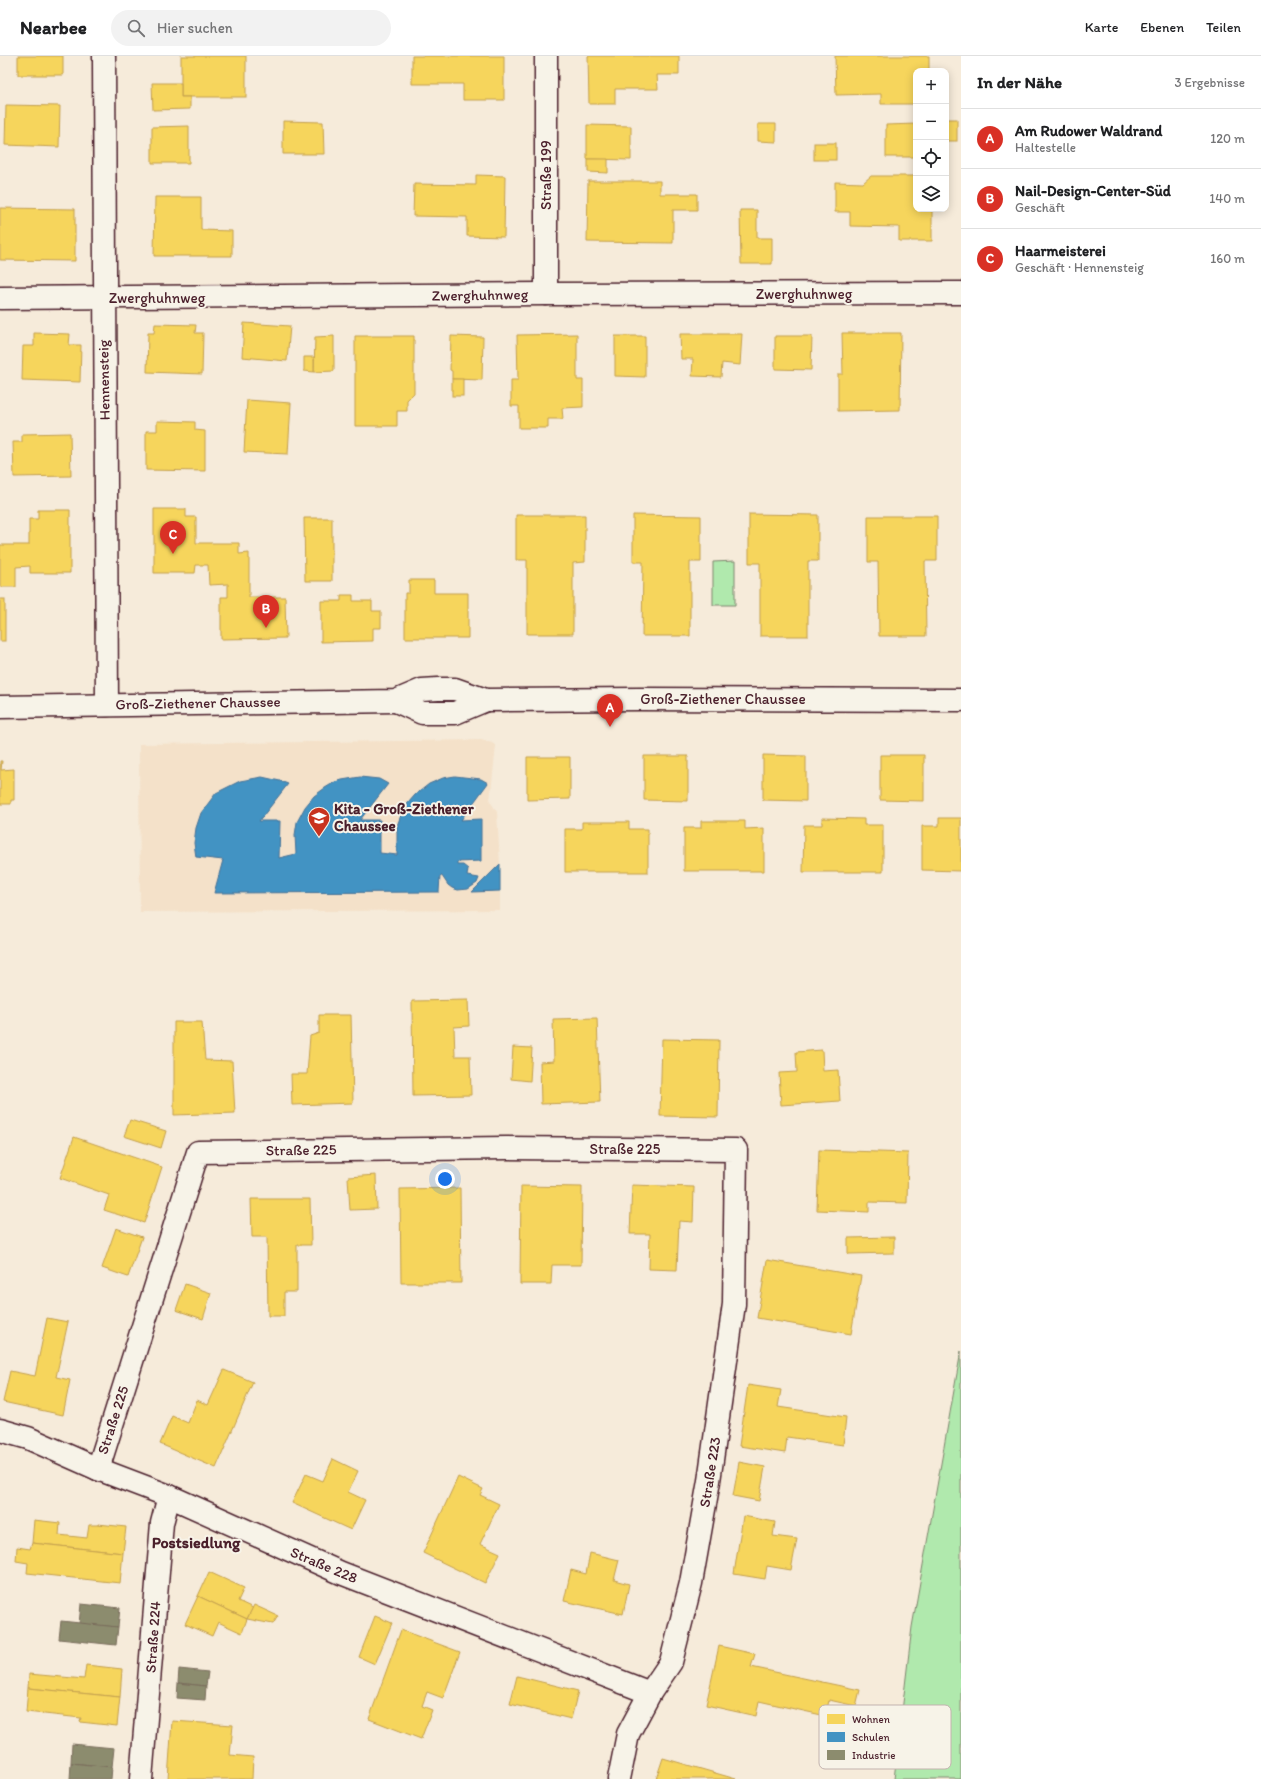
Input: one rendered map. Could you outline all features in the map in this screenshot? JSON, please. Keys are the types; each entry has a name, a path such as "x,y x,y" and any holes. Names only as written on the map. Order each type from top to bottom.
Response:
{"street":[{"name":"Hennensteig","path":"104,56 107,704"},
{"name":"Straße 199","path":"546,56 546,294"},
{"name":"Zwerghuhnweg","path":"0,298 961,293"},
{"name":"Groß-Ziethener Chaussee","path":"0,707 107,704 396,701 422,690 438,689 454,689 486,700 961,700"},
{"name":"Straße 225","path":"98,1469 198,1152 506,1148 736,1150"},
{"name":"Straße 223","path":"619,1779 628,1734 650,1692 671,1662 691,1583 709,1481 734,1304 736,1150"},
{"name":"Straße 228","path":"0,1430 28,1438 98,1469 169,1496 341,1573 650,1692"},
{"name":"Straße 224","path":"141,1779 162,1522 169,1496"}],"shaded area":[{"name":"Kita - Groß-Ziethener Chaussee","path":"482,740 496,746 490,801 497,812 500,864 500,910 140,912 139,744"}],"green space":[{"path":"735,561 735,605 713,605 713,562"},
{"path":"961,1351 961,1779 894,1779 895,1769 951,1769 951,1705 903,1705 912,1627"}],"building: Wohnen":[{"path":"18,56 63,56 63,75 18,75"},
{"path":"181,56 246,56 246,97 181,97"},
{"path":"412,56 504,56 504,100 463,100 463,84 412,84"},
{"path":"588,56 679,56 679,75 657,75 658,89 615,89 615,104 589,104"},
{"path":"835,56 929,56 929,68 913,68 913,104 881,104 881,94 836,95"},
{"path":"152,83 181,83 181,97 190,97 190,109 153,110"},
{"path":"6,105 60,106 59,147 5,145"},
{"path":"949,119 957,119 957,141 949,141"},
{"path":"283,121 323,122 324,154 283,154"},
{"path":"758,124 776,124 776,142 758,141"},
{"path":"913,124 913,157 886,157 886,125"},
{"path":"587,125 631,126 631,160 587,159"},
{"path":"189,126 189,163 152,163 152,127"},
{"path":"814,143 836,143 836,160 814,160"},
{"path":"588,159 608,159 608,173 588,172"},
{"path":"476,175 505,176 504,237 467,236 467,217 413,216 414,184 476,185"},
{"path":"871,176 913,176 913,212 932,212 932,241 899,241 899,227 850,226 850,212 835,212 835,182 863,183"},
{"path":"588,181 660,181 660,194 697,194 697,210 673,210 673,243 587,242"},
{"path":"155,197 201,197 201,230 232,231 232,256 154,256"},
{"path":"0,208 75,209 75,261 0,260"},
{"path":"740,210 757,210 757,238 772,238 772,264 741,264"},
{"path":"244,323 290,326 287,361 242,357"},
{"path":"155,324 196,325 195,333 203,333 202,374 147,372 148,333 154,333"},
{"path":"34,333 70,334 69,345 81,345 80,382 22,380 23,346 34,346"},
{"path":"842,333 901,333 900,410 838,411 838,374 843,374"},
{"path":"577,334 577,380 583,380 583,407 562,408 563,419 548,419 548,428 519,428 519,406 511,406 511,380 518,380 517,335"},
{"path":"680,334 742,334 740,365 722,363 721,377 692,376 693,359 681,359"},
{"path":"334,336 334,371 314,372 315,337"},
{"path":"355,336 414,336 414,393 407,400 407,411 397,411 397,426 355,426"},
{"path":"451,336 483,337 482,380 452,379 452,371 450,370"},
{"path":"615,336 645,336 645,377 615,376"},
{"path":"775,336 812,336 811,370 775,369"},
{"path":"304,357 314,357 314,372 304,371"},
{"path":"452,379 463,379 463,396 452,396"},
{"path":"247,400 291,403 288,454 244,452"},
{"path":"157,421 195,422 195,430 205,431 205,471 146,470 146,431 157,431"},
{"path":"70,433 71,476 14,477 13,442 22,442 22,434"},
{"path":"154,509 186,509 186,517 196,517 196,543 239,543 239,554 249,553 249,597 285,597 286,638 221,639 221,597 228,597 228,584 209,585 208,565 196,565 195,573 154,573"},
{"path":"38,510 70,510 70,573 30,573 30,566 16,567 16,587 0,587 0,545 29,545 29,519 38,519"},
{"path":"749,514 818,515 818,561 808,561 808,636 760,636 760,563 749,563"},
{"path":"516,515 585,515 585,562 573,563 573,634 527,634 527,560 516,560"},
{"path":"633,515 701,516 701,562 690,562 690,636 642,636 643,562 633,562"},
{"path":"868,516 937,516 937,561 925,561 926,636 879,636 878,562 868,562"},
{"path":"304,518 332,518 332,581 305,581"},
{"path":"409,580 434,580 434,593 468,593 468,638 405,638 405,593 409,593"},
{"path":"341,595 353,595 353,601 372,601 372,611 381,611 381,628 373,628 373,641 321,642 321,601 341,601"},
{"path":"0,599 5,599 5,641 0,641"},
{"path":"763,755 806,756 806,801 763,800"},
{"path":"880,755 924,755 924,801 880,800"},
{"path":"644,756 688,756 688,801 644,800"},
{"path":"527,757 570,757 570,799 527,800"},
{"path":"0,761 2,761 1,770 14,769 14,800 11,800 11,804 0,804"},
{"path":"822,818 864,819 864,825 883,825 883,872 803,872 804,825 822,825"},
{"path":"939,818 961,818 961,871 922,870 922,826 939,826"},
{"path":"701,821 745,821 745,829 764,828 764,871 684,871 684,828 701,828"},
{"path":"582,822 629,822 629,829 648,829 648,872 565,872 565,829 582,829"},
{"path":"468,1000 469,1026 454,1027 455,1056 470,1056 471,1095 413,1096 412,1001"},
{"path":"319,1015 351,1015 353,1103 292,1105 291,1074 307,1074 310,1036 319,1033"},
{"path":"597,1018 600,1102 541,1104 540,1062 554,1061 553,1019"},
{"path":"174,1022 202,1022 205,1060 232,1061 235,1113 174,1115"},
{"path":"662,1039 719,1040 718,1117 660,1116"},
{"path":"513,1047 532,1048 530,1081 511,1079"},
{"path":"822,1050 823,1071 838,1070 840,1101 781,1105 779,1073 797,1072 796,1052"},
{"path":"130,1120 166,1131 161,1148 124,1136"},
{"path":"74,1137 162,1167 144,1223 104,1210 109,1195 60,1178"},
{"path":"819,1150 908,1153 907,1203 869,1202 869,1212 817,1210"},
{"path":"376,1175 377,1209 350,1210 348,1177"},
{"path":"632,1185 694,1187 693,1222 679,1221 677,1270 649,1269 650,1234 630,1234"},
{"path":"521,1186 582,1187 581,1265 552,1265 551,1284 520,1284"},
{"path":"460,1188 461,1283 401,1283 400,1189"},
{"path":"251,1199 310,1199 311,1245 297,1245 297,1292 284,1292 284,1316 268,1316 267,1237 252,1237"},
{"path":"116,1228 142,1237 128,1277 102,1268"},
{"path":"894,1237 894,1253 848,1254 848,1238"},
{"path":"767,1260 861,1276 851,1334 757,1318"},
{"path":"185,1284 211,1293 203,1319 176,1310"},
{"path":"47,1318 68,1322 56,1377 70,1380 63,1415 3,1402 10,1371 35,1376"},
{"path":"224,1370 253,1382 216,1468 160,1444 172,1416 188,1423 197,1400 208,1405"},
{"path":"748,1385 781,1390 778,1407 846,1417 843,1445 787,1437 785,1453 739,1446"},
{"path":"333,1459 358,1471 348,1492 365,1500 351,1530 292,1503 306,1474 323,1481"},
{"path":"739,1462 765,1467 759,1501 733,1496"},
{"path":"458,1477 483,1489 480,1495 499,1504 480,1544 500,1553 485,1583 423,1553"},
{"path":"743,1516 775,1522 773,1536 797,1539 791,1570 767,1566 765,1579 734,1574"},
{"path":"34,1520 60,1523 59,1535 87,1538 89,1525 98,1524 126,1527 123,1553 32,1543"},
{"path":"32,1543 123,1553 120,1583 27,1573 28,1563 16,1561 17,1547 30,1549"},
{"path":"590,1553 619,1560 614,1580 629,1584 623,1614 564,1601 571,1570 586,1574"},
{"path":"209,1572 244,1588 238,1601 253,1608 247,1619 198,1596"},
{"path":"198,1596 247,1619 242,1633 218,1622 212,1636 185,1624"},
{"path":"254,1605 278,1616 273,1624 247,1619"},
{"path":"375,1616 392,1623 375,1664 359,1657"},
{"path":"401,1630 460,1652 443,1698 427,1692 422,1706 432,1710 421,1739 369,1719"},
{"path":"719,1646 755,1654 751,1667 860,1690 856,1705 829,1700 828,1705 819,1705 819,1714 759,1701 756,1716 706,1705"},
{"path":"86,1665 122,1669 120,1697 28,1688 29,1674 84,1679"},
{"path":"517,1676 578,1691 571,1719 510,1704"},
{"path":"28,1688 120,1697 117,1726 80,1722 81,1718 26,1712"},
{"path":"172,1721 233,1725 230,1755 253,1757 252,1779 168,1779"},
{"path":"663,1758 736,1779 656,1779"}],"building: Schulen":[{"path":"455,776 481,779 488,783 461,820 481,819 481,861 457,862 457,865 463,865 468,869 467,876 479,878 477,883 468,889 458,890 452,888 442,876 440,876 439,892 214,893 223,860 196,857 194,843 196,828 201,813 216,793 240,781 262,777 288,784 259,821 280,821 279,858 296,854 295,835 297,822 305,807 314,796 335,782 360,777 379,779 388,784 360,820 380,820 380,853 397,855 397,826 408,803 415,795 429,784 443,778"},
{"path":"500,864 500,891 472,892"}],"building: Industrie":[{"path":"81,1604 120,1608 118,1627 79,1624"},
{"path":"61,1621 118,1627 116,1645 59,1639"},
{"path":"179,1669 208,1672 206,1686 178,1683"},
{"path":"178,1683 206,1686 205,1700 177,1698"},
{"path":"72,1744 114,1748 112,1767 71,1763"},
{"path":"71,1763 112,1767 111,1779 70,1779"}],"place":[{"name":"Haarmeisterei","path":"173,554"},
{"name":"Nail-Design-Center-Süd","path":"266,628"},
{"name":"Am Rudower Waldrand","path":"610,727"},
{"name":"Kita - Groß-Ziethener Chaussee","path":"319,838"}],"district":[{"name":"Postsiedlung","path":"196,1542"}]}
